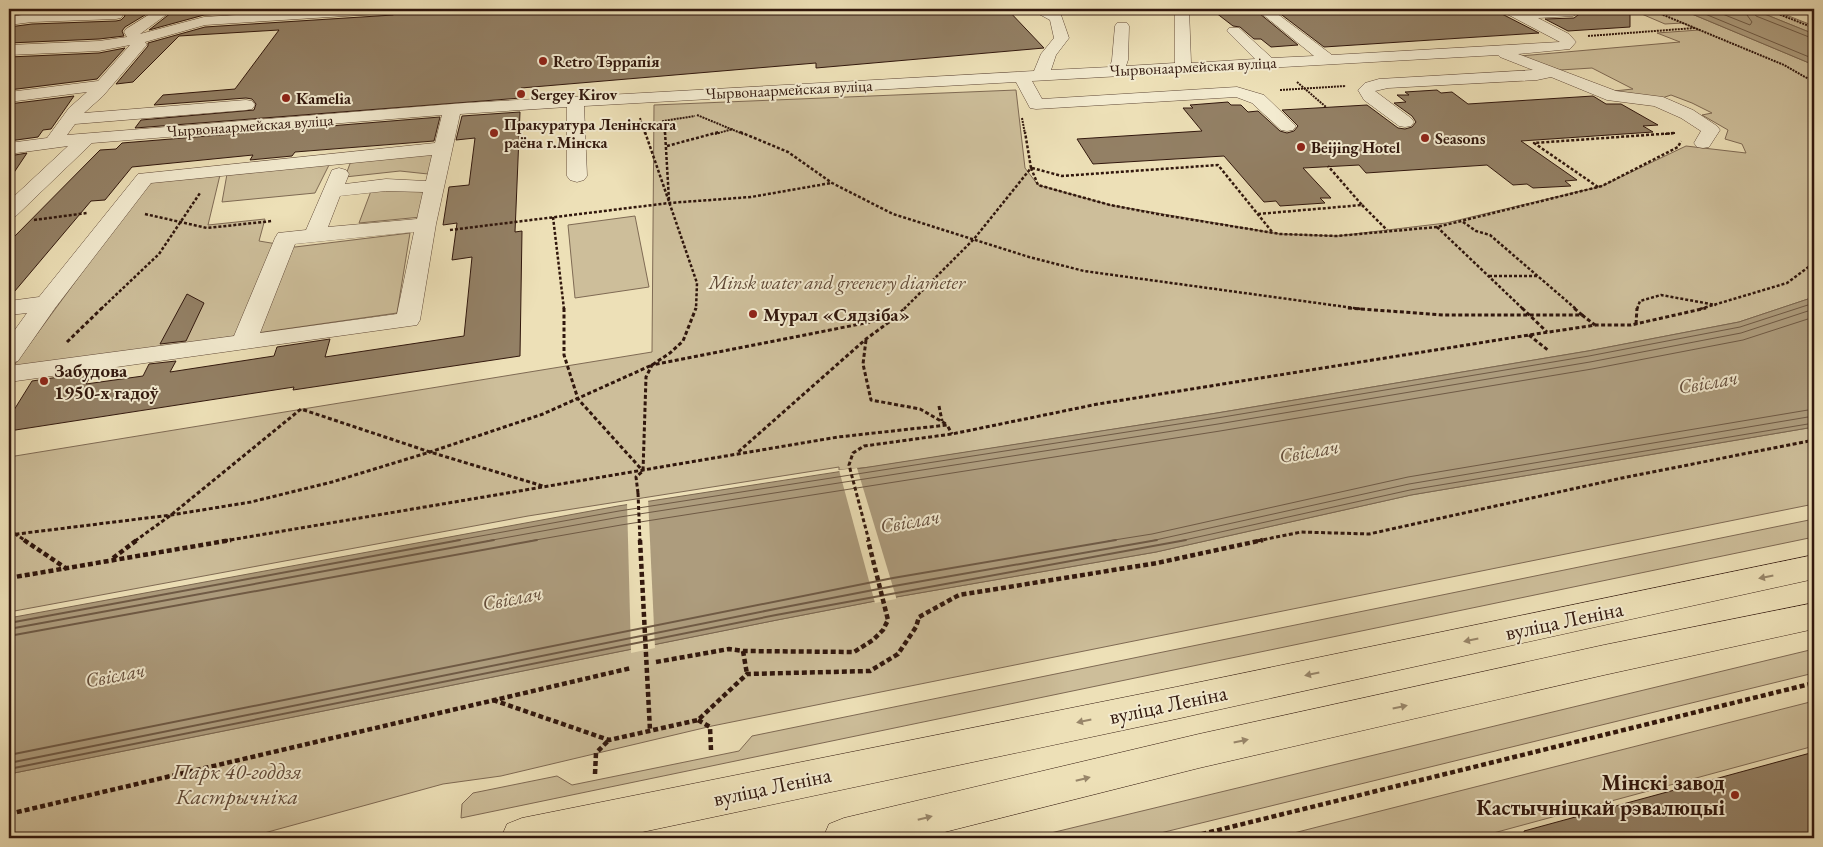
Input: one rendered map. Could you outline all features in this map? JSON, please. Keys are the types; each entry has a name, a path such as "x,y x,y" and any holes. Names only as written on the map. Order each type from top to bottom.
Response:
{"main road":[{"name":"вуліца Леніна","path":"545,836 1814,567"},
{"path":"844,838 1199,751 1604,660 1814,616"}],"street":[{"path":"32,18 47,9"},
{"path":"53,142 70,119 139,44 131,32 167,9"},
{"path":"204,21 222,9"},
{"path":"9,50 99,46 136,40 204,21 393,9"},
{"path":"1040,9 1056,18 1062,38 1049,54 1041,75"},
{"path":"1182,9 1183,67"},
{"path":"1262,9 1328,59"},
{"path":"1514,12 1574,12 1568,9"},
{"name":"Чырвонаармейская вуліца","path":"9,148 87,138 452,110 629,98 1560,47 1568,42 1564,37 1514,12"},
{"path":"9,21 32,18 116,15"},
{"path":"1116,71 1120,60 1122,26"},
{"path":"1234,31 1266,62"},
{"path":"1494,50 1613,96 1657,101 1669,106 1687,114 1711,130 1703,142"},
{"path":"1404,122 1370,96 1366,90 1375,84 1536,75 1545,74 1549,71"},
{"path":"1021,76 1036,104 1237,92 1258,99 1287,126"},
{"path":"9,97 103,85"},
{"path":"574,102 577,176"},
{"path":"70,119 246,105"},
{"path":"9,374 408,320 425,229 452,110"},
{"path":"218,171 254,125"},
{"path":"9,212 18,195 87,138"},
{"path":"9,356 46,302 146,178 442,148"},
{"path":"314,235 346,158"},
{"path":"332,191 386,185 434,187"},
{"path":"244,342 286,238 425,229"},
{"path":"9,308 46,302"}],"path":[{"path":"1649,9 1784,65 1814,82"},
{"path":"1766,9 1814,28"},
{"path":"1297,82 1326,107"},
{"path":"1237,92 1375,84"},
{"path":"9,535 171,515 251,502 332,482 430,452 543,414 652,365 670,353 683,341 696,312 697,283 636,106 629,98"},
{"path":"1021,111 1031,168 1038,185 1110,205 1273,233 1337,236 1436,227 1463,222 1599,187 1678,146 1684,137"},
{"path":"696,116 701,112"},
{"path":"669,204 663,121 696,116 788,152 832,183 893,214 1029,257 1084,271 1165,284 1354,309 1443,315 1582,315"},
{"path":"666,146 733,129"},
{"path":"1599,187 1534,143 1677,132 1670,129"},
{"path":"1031,168 1062,176 1218,165 1273,233"},
{"path":"1328,166 1387,230"},
{"path":"736,455 866,339 896,317 974,239 1031,168"},
{"path":"38,370 160,254 218,171"},
{"path":"425,229 752,197 832,183"},
{"path":"1257,214 1362,205"},
{"path":"28,221 122,208 208,228 322,215"},
{"path":"553,217 564,303 564,355 578,399 643,472"},
{"path":"1463,222 1476,231 1490,236 1596,325"},
{"path":"1436,227 1547,332"},
{"path":"656,662 729,649 743,652 854,652 873,640 883,630 888,620 886,608 849,468 849,457 857,448 952,434 1098,404 1547,332 1596,325 1636,324 1717,305 1787,283 1814,264"},
{"path":"1488,276 1537,276"},
{"path":"1636,324 1636,311 1640,301 1661,295 1717,305"},
{"path":"652,365 896,317"},
{"path":"1529,335 1549,351"},
{"path":"866,339 863,364 871,400 920,409 947,425 952,434"},
{"path":"643,472 646,377 652,365"},
{"path":"939,406 942,422"},
{"path":"111,560 171,515 301,409 430,452 544,486"},
{"path":"9,578 544,486 643,472 838,437 947,425"},
{"path":"595,774 596,753 609,740 698,720 747,674 870,671 898,654 916,627 919,617 959,595 1156,563 1301,532 1369,534 1622,478 1814,440"},
{"path":"643,472 636,477 650,730"},
{"path":"9,530 68,569"},
{"path":"743,652 747,674"},
{"path":"9,814 122,790 631,668"},
{"path":"1186,838 1814,683"},
{"path":"493,700 609,740"},
{"path":"698,720 710,727 711,750"}],"green space":[{"name":"Minsk water and greenery diameter","path":"1630,9 1680,9 1814,65 1814,297 1739,322 1588,351 1217,413 872,467 839,470 839,467 528,516 9,612 9,457 652,352 654,105 1016,90 1025,168 1038,185 1110,205 1280,234 1337,236 1446,223 1602,186 1686,146 1746,153 1742,144 1725,139 1728,130 1702,115 1712,113 1692,103 1671,95 1659,99 1614,91 1633,89 1592,68 1560,70 1520,56 1680,42 1657,33 1699,30 1683,23 1665,24"},
{"path":"1752,9 1771,9 1814,26 1814,34"},
{"path":"434,152 428,174 400,171 345,177 351,161"},
{"path":"330,163 315,193 222,202 227,174"},
{"path":"220,175 208,225 265,219 259,241 295,247 410,233 397,313 12,368 149,181"},
{"path":"384,189 426,192 421,217 359,223 371,191"},
{"path":"635,216 649,287 575,298 568,225"},
{"name":"Парк 40-годдзя Кастрычніка","path":"1814,427 1814,504 712,726 501,776 443,784 246,838 9,838 9,774 777,620 896,597 1156,552 1411,495"},
{"path":"1814,519 1814,537 461,818 462,804 473,793 557,776 572,785 739,751 752,736"},
{"path":"1814,649 1814,673 1140,838 1030,838"},
{"path":"1814,701 1814,746 1475,838 1274,838"}],"water":[{"path":"1680,9 1752,9 1814,34 1814,65"},
{"name":"Свіслач","path":"1814,297 1814,427 1411,495 1156,552 896,597 777,620 9,774 9,618 618,506 1217,413 1588,351 1739,322"}],"pier":[{"path":"857,468 896,599 875,603 839,470"},
{"path":"648,498 655,648 631,653 627,502"}],"building":[{"path":"56,9 116,9 55,11"},
{"path":"116,9 155,9 125,27 122,31 124,36 9,43 9,27 32,24 121,20 125,16 123,11"},
{"path":"176,9 305,9 204,15 149,30"},
{"path":"451,9 1007,9 1044,48 816,68 816,63 521,88 521,98 135,128 141,120 254,110 256,104 252,99 246,98 154,105 163,95 235,89 279,30 179,36 133,82 116,84 148,46 148,43 205,27 393,15 398,12"},
{"path":"1211,9 1254,9 1298,45 1271,47 1261,39 1254,39 1240,27 1233,26"},
{"path":"1274,9 1499,9 1502,14 1539,33 1324,47"},
{"path":"1579,9 1630,9 1630,27 1568,31 1545,19 1574,18 1582,12"},
{"path":"125,48 97,79 9,90 9,57 99,53"},
{"name":"Beijing Hotel","path":"1437,90 1441,93 1452,92 1468,104 1593,96 1606,104 1621,104 1658,125 1643,126 1653,132 1521,141 1577,180 1565,181 1571,186 1533,188 1527,184 1513,185 1487,165 1366,173 1359,165 1303,168 1331,198 1320,198 1325,203 1280,206 1276,201 1264,202 1224,156 1093,164 1077,139 1202,131 1183,108 1193,108 1190,105 1228,102 1231,105 1241,105 1248,112 1258,111 1280,131 1287,133 1294,131 1298,126 1282,110 1367,105 1398,128 1405,129 1412,127 1416,122 1412,116 1394,103 1406,102 1397,95 1409,95 1405,92"},
{"path":"74,96 51,129 43,130 38,137 9,141 9,104"},
{"path":"520,112 515,232 522,231 520,356 293,390 294,387 9,431 9,418 32,381 93,372 86,384 143,376 149,364 176,361 170,372 274,356 277,347 330,339 325,357 464,336 472,257 452,260 457,223 443,225 449,187 469,185 475,138 456,140 462,116"},
{"path":"440,117 434,141 295,152 292,156 250,160 253,155 132,167 105,200 91,201 9,298 9,242 100,150 116,149 122,143"},
{"path":"27,153 9,180 9,156"},
{"path":"187,294 204,303 186,341 160,344"},
{"name":"Мінскі завод Кастычніцкай рэвалюцыі","path":"1814,752 1814,838 1525,838 1524,831"}],"place":[{"name":"Retro Тэррапія","path":"543,61"},
{"name":"Sergey Kirov","path":"521,94"},
{"name":"Kamelia","path":"286,98"},
{"name":"Пракуратура Ленінскага раёна г.Мінска","path":"494,133"},
{"name":"Seasons","path":"1425,138"},
{"name":"Beijing Hotel","path":"1301,147"},
{"name":"Мурал «Сядзіба»","path":"753,314"},
{"name":"Забудова 1950-х гадоў","path":"44,381"},
{"name":"Мінскі завод Кастычніцкай рэвалюцыі","path":"1735,795"}]}
